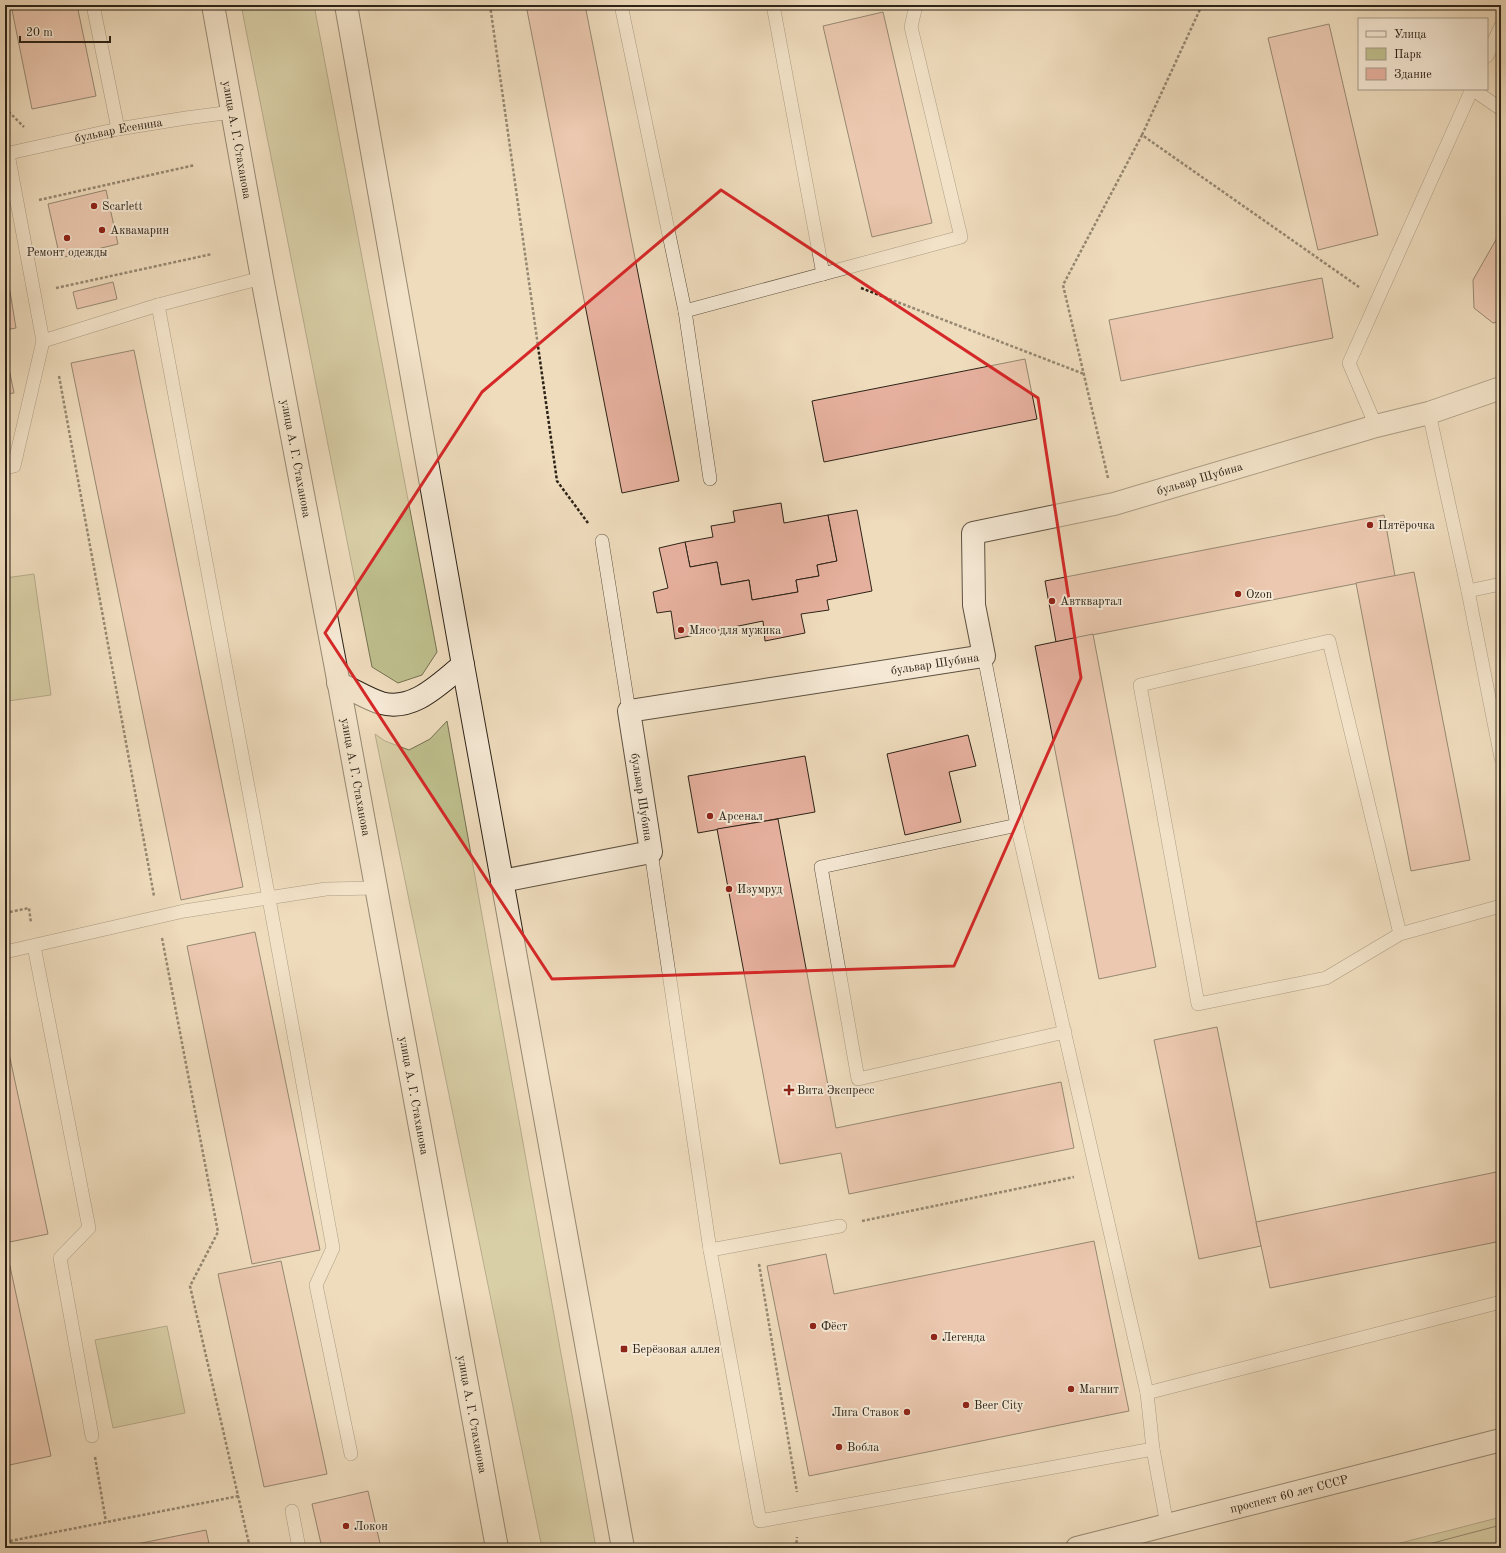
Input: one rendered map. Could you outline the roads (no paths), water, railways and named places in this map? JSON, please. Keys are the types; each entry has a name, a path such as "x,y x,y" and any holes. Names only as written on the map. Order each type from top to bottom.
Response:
{"main road":[{"name":"улица А. Г. Стаханова","path":"213,5 262,278 497,1548"},
{"path":"346,5 463,665 623,1548"},
{"name":"бульвар Шубина","path":"502,881 651,852 629,711 984,656 974,604 973,533 1114,504 1376,426 1429,413 1501,388"},
{"path":"338,683 382,703 403,704 423,697 463,665"},
{"name":"проспект 60 лет СССР","path":"1077,1548 1501,1440"}],"lane":[{"path":"93,5 118,129"},
{"path":"621,5 685,311 710,479"},
{"path":"773,5 823,274"},
{"path":"685,311 961,237 911,27 916,5"},
{"path":"1488,54 1501,26"},
{"path":"1376,426 1349,363 1472,90"},
{"path":"1474,90 1501,108"},
{"name":"бульвар Есенина","path":"7,154 118,129 232,112"},
{"path":"5,468 14,466 47,339 34,293 7,154"},
{"path":"47,339 158,305 262,278"},
{"path":"158,305 333,1248 316,1285 351,1454"},
{"path":"1429,413 1468,591 1501,758"},
{"path":"602,541 629,711"},
{"path":"1468,591 1501,584"},
{"path":"1400,934 1329,641 1140,685 1198,1004 1326,978 1400,934 1501,906"},
{"path":"984,656 1017,825 1147,1393 1153,1449 1167,1525"},
{"path":"1017,825 821,867 858,1079 1065,1032"},
{"path":"651,852 710,1250 760,1522 1153,1449"},
{"path":"5,952 184,911 326,889 376,888"},
{"path":"34,946 89,1228 60,1258 92,1436"},
{"path":"710,1250 840,1226"},
{"path":"1147,1393 1501,1302"},
{"path":"292,1511 299,1548"}],"tram line":[{"path":"1414,1548 1501,1525"},
{"path":"1488,1548 1501,1545"}],"place":[{"name":"Scarlett","path":"94,206"},
{"name":"Аквамарин","path":"102,230"},
{"name":"Ремонт одежды","path":"67,238"},
{"name":"Пятёрочка","path":"1370,525"},
{"name":"Ozon","path":"1238,594"},
{"name":"Автквартал","path":"1052,601"},
{"name":"Мясо для мужика","path":"681,630"},
{"name":"Арсенал","path":"710,816"},
{"name":"Изумруд","path":"729,889"},
{"name":"Вита Экспресс","path":"789,1090"},
{"name":"Фёст","path":"813,1326"},
{"name":"Легенда","path":"934,1337"},
{"name":"Берёзовая аллея","path":"624,1349"},
{"name":"Магнит","path":"1071,1389"},
{"name":"Beer City","path":"966,1405"},
{"name":"Лига Ставок","path":"907,1412"},
{"name":"Вобла","path":"839,1447"},
{"name":"Локон","path":"346,1526"}]}
